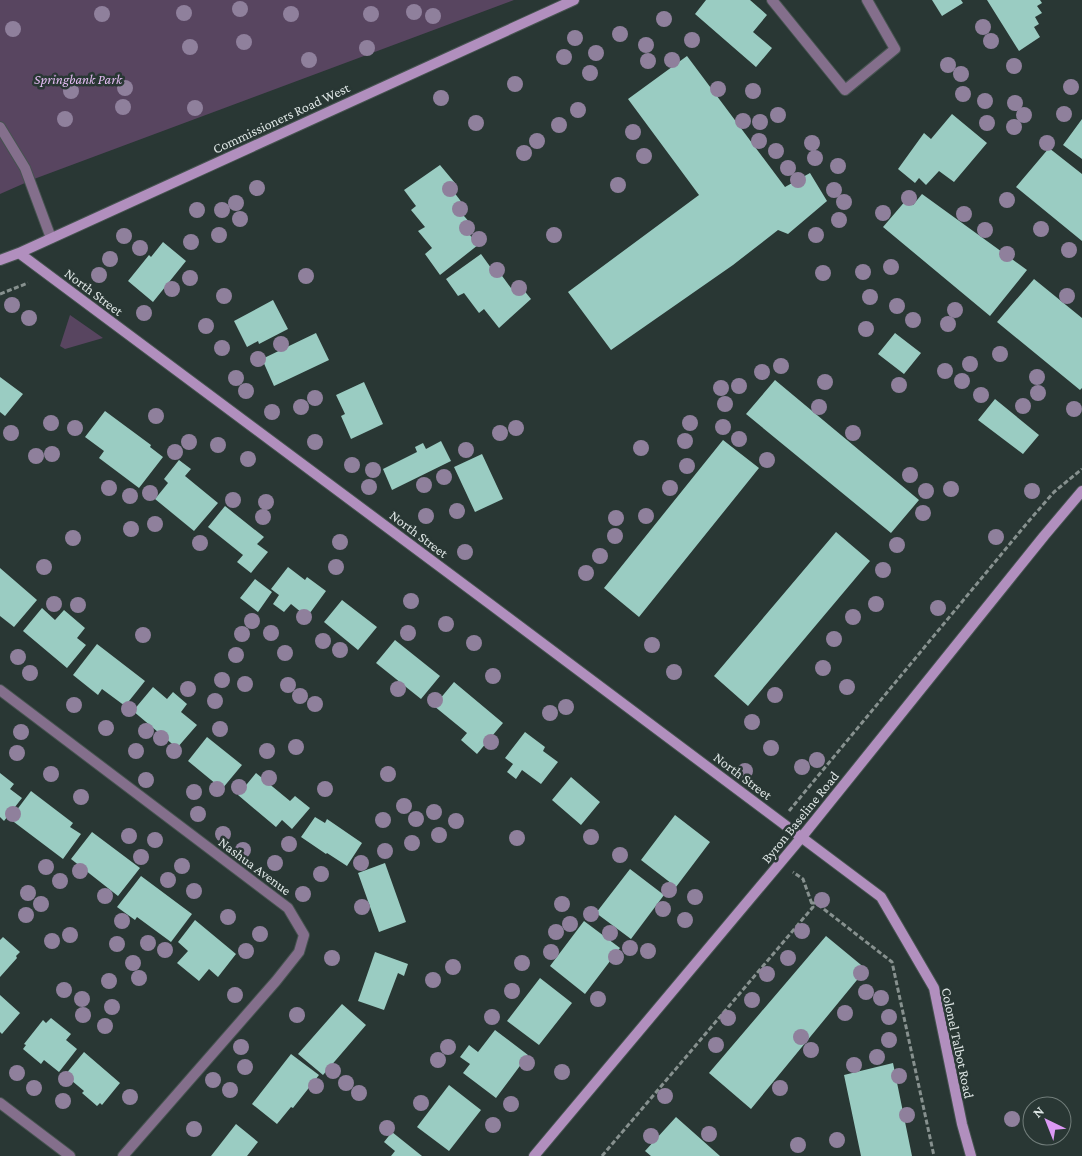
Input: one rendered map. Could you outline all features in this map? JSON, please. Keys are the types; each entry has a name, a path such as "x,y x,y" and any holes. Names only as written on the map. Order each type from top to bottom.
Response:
{"main road":[{"name":"Commissioners Road West","path":"0,260 574,0"},
{"name":"North Street","path":"18,253 801,838"},
{"name":"Byron Baseline Road","path":"534,1156 801,838 1082,491"},
{"name":"Colonel Talbot Road","path":"801,838 881,897 934,988 962,1124 971,1156"}],"street":[{"path":"772,0 845,90 895,49 867,0"},
{"path":"0,126 25,168 51,238"},
{"name":"Nashua Avenue","path":"0,690 288,908 304,935 300,952 123,1156"},
{"path":"0,1103 70,1156"}],"path":[{"path":"0,294 28,283"},
{"path":"780,821 1034,515 1054,492 1082,469"},
{"path":"602,1156 813,907 803,879 780,863"},
{"path":"811,904 816,903 892,962 934,1156"}],"green space":[{"name":"Springbank Park","path":"0,0 514,0 34,179 0,194"},
{"path":"70,315 103,338 65,349 60,346"}],"building":[{"path":"706,0 750,0 767,15 753,32 772,48 756,67 695,14"},
{"path":"932,0 961,0 963,3 942,16"},
{"path":"987,0 1040,0 1042,3 1037,6 1042,13 1035,17 1039,24 1034,27 1040,37 1019,51"},
{"path":"687,56 785,187 810,173 827,201 788,234 778,230 733,265 611,350 568,292 699,195 628,99"},
{"path":"952,114 987,143 954,182 939,171 926,185 919,178 915,183 898,169 924,133 931,139"},
{"path":"1082,119 1082,159 1063,145"},
{"path":"1049,148 1082,174 1082,241 1016,187"},
{"path":"440,165 455,183 450,187 463,204 457,208 471,224 465,229 478,245 440,275 425,254 432,248 418,231 425,227 411,210 416,206 404,190"},
{"path":"922,194 1027,270 990,316 883,227 907,199 913,205"},
{"path":"163,242 186,261 153,302 128,281 149,255 151,257"},
{"path":"481,254 494,272 497,269 511,288 518,283 531,299 499,328 484,309 479,313 464,293 458,296 446,279"},
{"path":"1034,279 1082,318 1082,388 1080,390 997,322"},
{"path":"273,300 288,329 259,344 258,341 247,347 234,321"},
{"path":"316,333 329,360 274,386 262,359"},
{"path":"895,333 921,353 904,374 878,354"},
{"path":"0,377 23,394 5,416 0,412"},
{"path":"775,380 919,500 891,533 746,414"},
{"path":"364,382 383,424 351,439 341,416 345,414 336,395"},
{"path":"995,399 1039,435 1023,454 978,420"},
{"path":"105,411 151,445 150,447 163,457 139,488 99,458 104,451 85,437"},
{"path":"723,440 759,468 639,617 604,588"},
{"path":"441,441 451,461 392,490 383,469 417,452 415,447 423,443 426,449"},
{"path":"482,454 503,499 475,512 454,467"},
{"path":"179,460 191,469 185,476 218,503 194,531 155,499 168,483 164,479"},
{"path":"225,506 264,537 257,544 268,552 251,573 237,562 243,555 208,527"},
{"path":"836,532 870,561 748,706 714,676"},
{"path":"288,567 305,580 307,577 326,591 307,617 291,604 284,612 273,604 279,595 271,589"},
{"path":"0,568 37,600 14,627 0,616"},
{"path":"255,579 272,592 258,612 240,598"},
{"path":"342,600 377,627 358,650 324,622"},
{"path":"42,608 55,620 64,610 85,628 77,638 86,645 67,668 23,631"},
{"path":"395,640 440,676 421,699 376,663"},
{"path":"97,644 145,681 125,706 102,689 98,695 73,675"},
{"path":"454,682 503,723 477,754 461,740 467,733 434,706"},
{"path":"153,687 167,699 173,692 187,704 181,712 197,725 177,748 133,711"},
{"path":"525,732 545,747 543,751 558,762 541,784 522,770 516,779 507,772 513,764 505,758"},
{"path":"207,737 242,765 222,789 188,761"},
{"path":"0,773 14,784 10,789 22,798 4,821 0,817"},
{"path":"256,773 290,801 295,796 310,808 292,829 282,820 276,827 238,795"},
{"path":"571,777 600,802 581,825 552,800"},
{"path":"31,791 73,823 70,827 81,834 63,859 10,819"},
{"path":"675,815 710,842 676,887 641,860"},
{"path":"315,817 325,823 327,819 362,843 347,866 301,837"},
{"path":"92,832 140,868 118,896 71,859"},
{"path":"385,863 406,922 379,932 358,873"},
{"path":"630,869 664,895 631,939 596,913"},
{"path":"141,876 192,914 171,942 137,917 135,920 117,907"},
{"path":"195,920 236,954 218,977 209,969 199,981 177,963 188,951 178,942"},
{"path":"584,921 620,948 585,994 550,966"},
{"path":"826,936 866,969 751,1109 709,1073"},
{"path":"3,937 20,952 0,977 0,940"},
{"path":"375,952 408,964 404,976 398,973 384,1010 358,1001"},
{"path":"540,978 572,1003 539,1045 507,1021"},
{"path":"0,995 20,1013 2,1034 0,1032"},
{"path":"342,1004 366,1025 323,1075 298,1054"},
{"path":"51,1018 71,1034 66,1040 77,1049 59,1072 44,1060 41,1064 23,1049 26,1045 24,1044 43,1020 46,1023"},
{"path":"495,1030 528,1055 496,1098 463,1073 470,1064 460,1057 469,1045 478,1052"},
{"path":"84,1052 120,1083 102,1105 100,1103 97,1106 82,1093 84,1091 65,1075"},
{"path":"291,1054 319,1075 293,1108 291,1107 277,1124 252,1104"},
{"path":"893,1063 912,1156 861,1156 844,1075"},
{"path":"449,1085 481,1110 449,1151 417,1127"},
{"path":"676,1117 720,1156 651,1156 645,1151"},
{"path":"236,1124 258,1142 247,1156 211,1156"},
{"path":"392,1132 422,1156 391,1156 395,1151 384,1142"}]}
